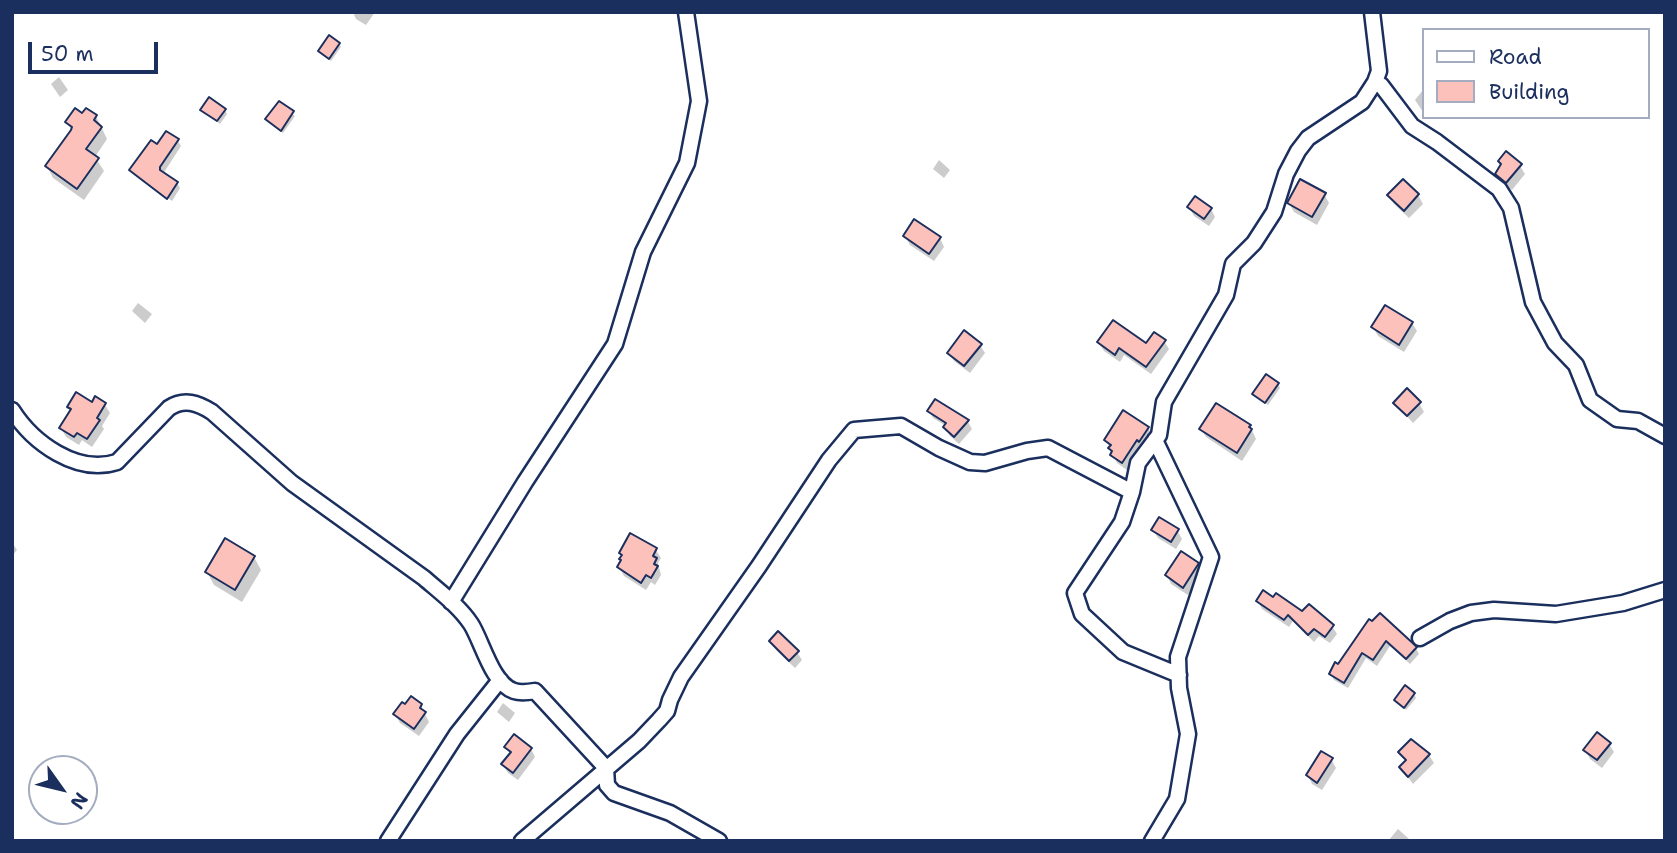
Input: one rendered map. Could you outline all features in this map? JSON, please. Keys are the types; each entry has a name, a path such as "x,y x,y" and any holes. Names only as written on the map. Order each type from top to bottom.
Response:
{"street":[{"path":"451,602 615,344 643,252 687,163 699,101 686,12"},
{"path":"1179,676 1123,652 1082,614 1075,593 1122,522 1138,463 1159,435 1164,402 1226,295 1233,264 1254,243 1274,212 1286,174 1298,151 1308,138 1362,102 1375,82 1379,71 1372,12"},
{"path":"1375,82 1381,85 1412,126 1499,189 1511,208 1533,302 1555,343 1576,365 1590,401 1617,419 1638,421 1665,436"},
{"path":"12,410 20,422 42,442 64,456 77,463 105,466 117,461 169,408 179,402 199,404 212,412 281,475 424,578 451,602 471,624 500,680 513,691 535,691 606,768 607,785 614,793 670,813 719,841"},
{"path":"522,841 639,741 667,710 681,677 830,460 854,430 901,426 970,462 985,463 1048,447 1132,492"},
{"path":"1152,841 1177,799 1188,734 1178,657 1211,557 1155,440"},
{"path":"1420,638 1471,613 1494,610 1556,614 1623,603 1665,590"},
{"path":"388,841 457,734 500,680"}],"building":[{"path":"329,35 340,43 329,59 318,51"},
{"path":"209,97 226,109 217,121 200,110"},
{"path":"279,101 294,111 281,131 265,119"},
{"path":"75,108 82,113 86,108 97,115 94,120 102,127 86,149 99,158 77,189 45,166 71,130 72,127 65,122"},
{"path":"166,131 179,139 160,167 160,170 178,182 167,199 129,170 151,140 157,144"},
{"path":"1506,151 1522,164 1506,183 1495,174 1501,164 1498,161"},
{"path":"1300,179 1326,193 1312,217 1287,203"},
{"path":"1403,179 1419,194 1404,211 1387,195"},
{"path":"1195,196 1212,208 1204,219 1187,207"},
{"path":"914,219 941,237 929,254 903,236"},
{"path":"1385,305 1413,322 1399,345 1371,327"},
{"path":"1113,320 1146,343 1154,332 1166,340 1146,367 1119,348 1115,355 1097,342"},
{"path":"964,330 982,344 964,366 947,353"},
{"path":"1266,374 1279,383 1265,403 1252,394"},
{"path":"1407,388 1421,402 1407,416 1393,403"},
{"path":"76,392 92,402 95,396 106,403 97,418 100,420 87,439 77,433 74,437 59,428 71,409 67,407"},
{"path":"935,399 969,420 954,437 943,427 946,423 927,411"},
{"path":"1216,403 1251,425 1249,427 1252,429 1237,453 1199,429"},
{"path":"1123,410 1149,427 1122,463 1110,455 1112,451 1108,448 1111,445 1104,440"},
{"path":"1159,517 1179,529 1171,542 1151,530"},
{"path":"630,533 657,548 653,556 657,558 654,564 658,566 651,578 646,575 641,583 617,567 622,555 619,553"},
{"path":"225,538 255,556 235,590 205,572"},
{"path":"1181,551 1199,563 1183,588 1165,575"},
{"path":"1263,590 1273,597 1276,593 1302,611 1309,604 1334,625 1325,637 1314,629 1308,635 1288,615 1284,620 1256,601"},
{"path":"1380,613 1417,647 1406,659 1386,641 1373,660 1362,653 1344,683 1329,674 1335,662 1338,664 1369,619 1372,621"},
{"path":"778,631 799,651 789,661 769,641"},
{"path":"1405,685 1415,693 1404,708 1394,700"},
{"path":"411,696 422,704 420,708 426,712 414,729 393,714 402,702 405,704"},
{"path":"1597,732 1611,743 1597,760 1583,750"},
{"path":"514,734 532,748 513,773 501,764 511,752 504,747"},
{"path":"1411,739 1430,754 1408,777 1399,767 1406,760 1398,752"},
{"path":"1321,751 1333,758 1317,783 1306,775"}]}
